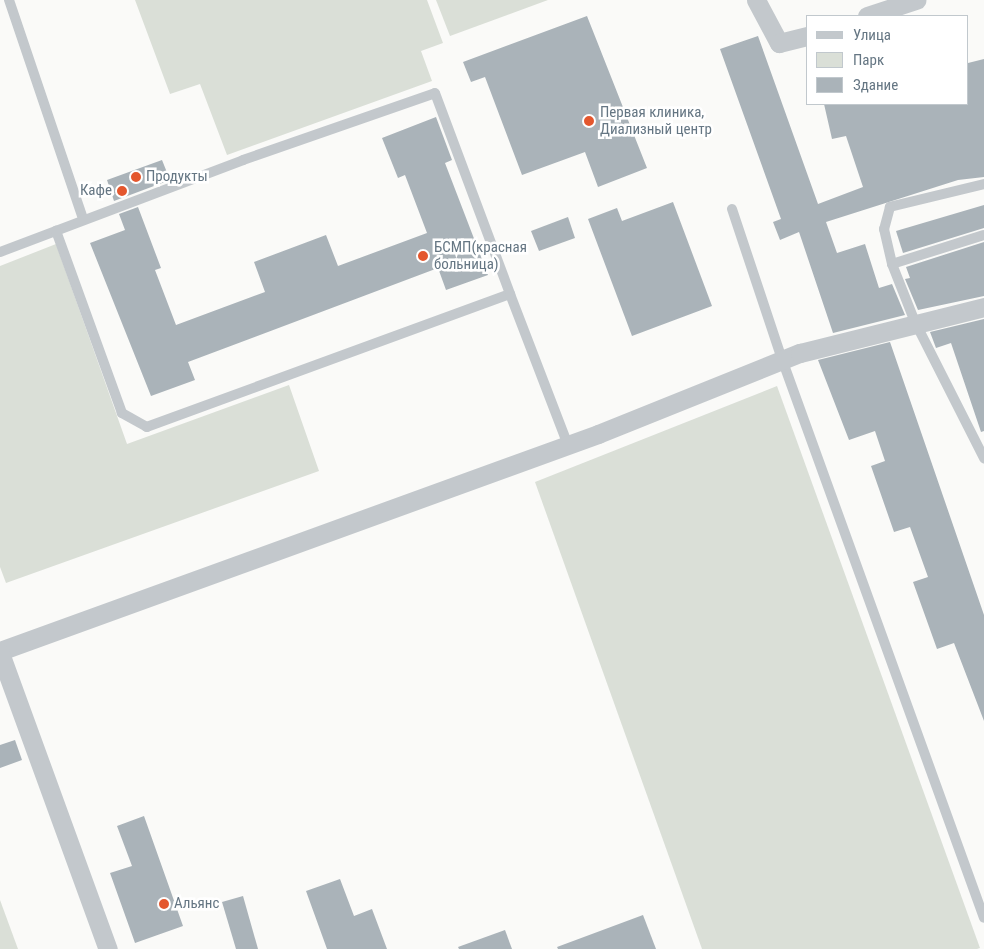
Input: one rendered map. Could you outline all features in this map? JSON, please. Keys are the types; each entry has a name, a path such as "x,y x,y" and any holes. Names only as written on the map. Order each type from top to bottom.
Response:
{"street":[{"path":"756,0 779,43 806,36"},
{"path":"870,15 916,0"},
{"path":"108,949 1,658 568,445 783,362 800,353 915,322 984,308"}],"lane":[{"path":"9,0 83,218"},
{"path":"0,252 56,231 83,218 435,93 568,445"},
{"path":"984,184 890,207 884,228 892,264 915,322 984,458"},
{"path":"732,209 783,362 984,918"},
{"path":"56,231 122,413 147,427 510,294"},
{"path":"892,264 984,235"}],"green space":[{"path":"135,0 427,0 443,43 421,51 432,81 227,155 200,84 170,94"},
{"path":"436,0 548,0 450,36"},
{"path":"56,244 127,444 289,385 319,471 6,583 0,567 0,266"},
{"path":"777,386 980,948 702,949 535,482"},
{"path":"0,900 18,949 0,949"}],"building":[{"path":"587,16 647,168 598,187 585,152 522,175 485,77 471,82 463,62"},
{"path":"758,36 818,204 863,187 846,136 832,139 824,105 969,105 969,63 984,59 984,177 958,180 826,222 837,253 865,244 879,288 892,284 905,315 833,333 799,232 780,240 773,222 781,219 720,49"},
{"name":"БСМП(красная больница)","path":"436,117 452,160 445,163 488,275 446,290 438,268 188,362 195,380 151,396 90,243 125,230 119,214 138,207 161,268 155,270 176,325 265,292 254,262 326,235 338,266 427,233 405,175 398,178 382,138"},
{"path":"162,160 170,180 114,201 107,180"},
{"path":"673,202 712,306 632,336 588,219 617,208 622,221"},
{"path":"984,205 984,228 903,253 896,231"},
{"path":"568,217 575,238 539,251 531,231"},
{"path":"984,242 984,296 918,310 905,279 910,278 906,267"},
{"path":"984,319 984,431 981,432 951,343 936,348 930,332"},
{"path":"890,342 984,615 984,721 954,643 937,649 913,582 928,577 910,527 894,532 871,466 885,461 875,431 849,440 818,360"},
{"path":"15,740 22,760 0,768 0,745"},
{"path":"144,816 183,926 135,943 110,873 132,866 117,826"},
{"path":"340,879 354,916 372,909 387,949 327,949 306,891"},
{"path":"243,896 258,949 236,949 222,902"},
{"path":"643,915 656,949 558,949 557,947"},
{"path":"505,930 512,949 459,949 458,947"}],"place":[{"name":"Первая клиника, Диализный центр","path":"589,121"},
{"name":"Продукты","path":"136,177"},
{"name":"Кафе","path":"122,191"},
{"name":"БСМП(красная больница)","path":"423,256"},
{"name":"Альянс","path":"164,904"}]}
